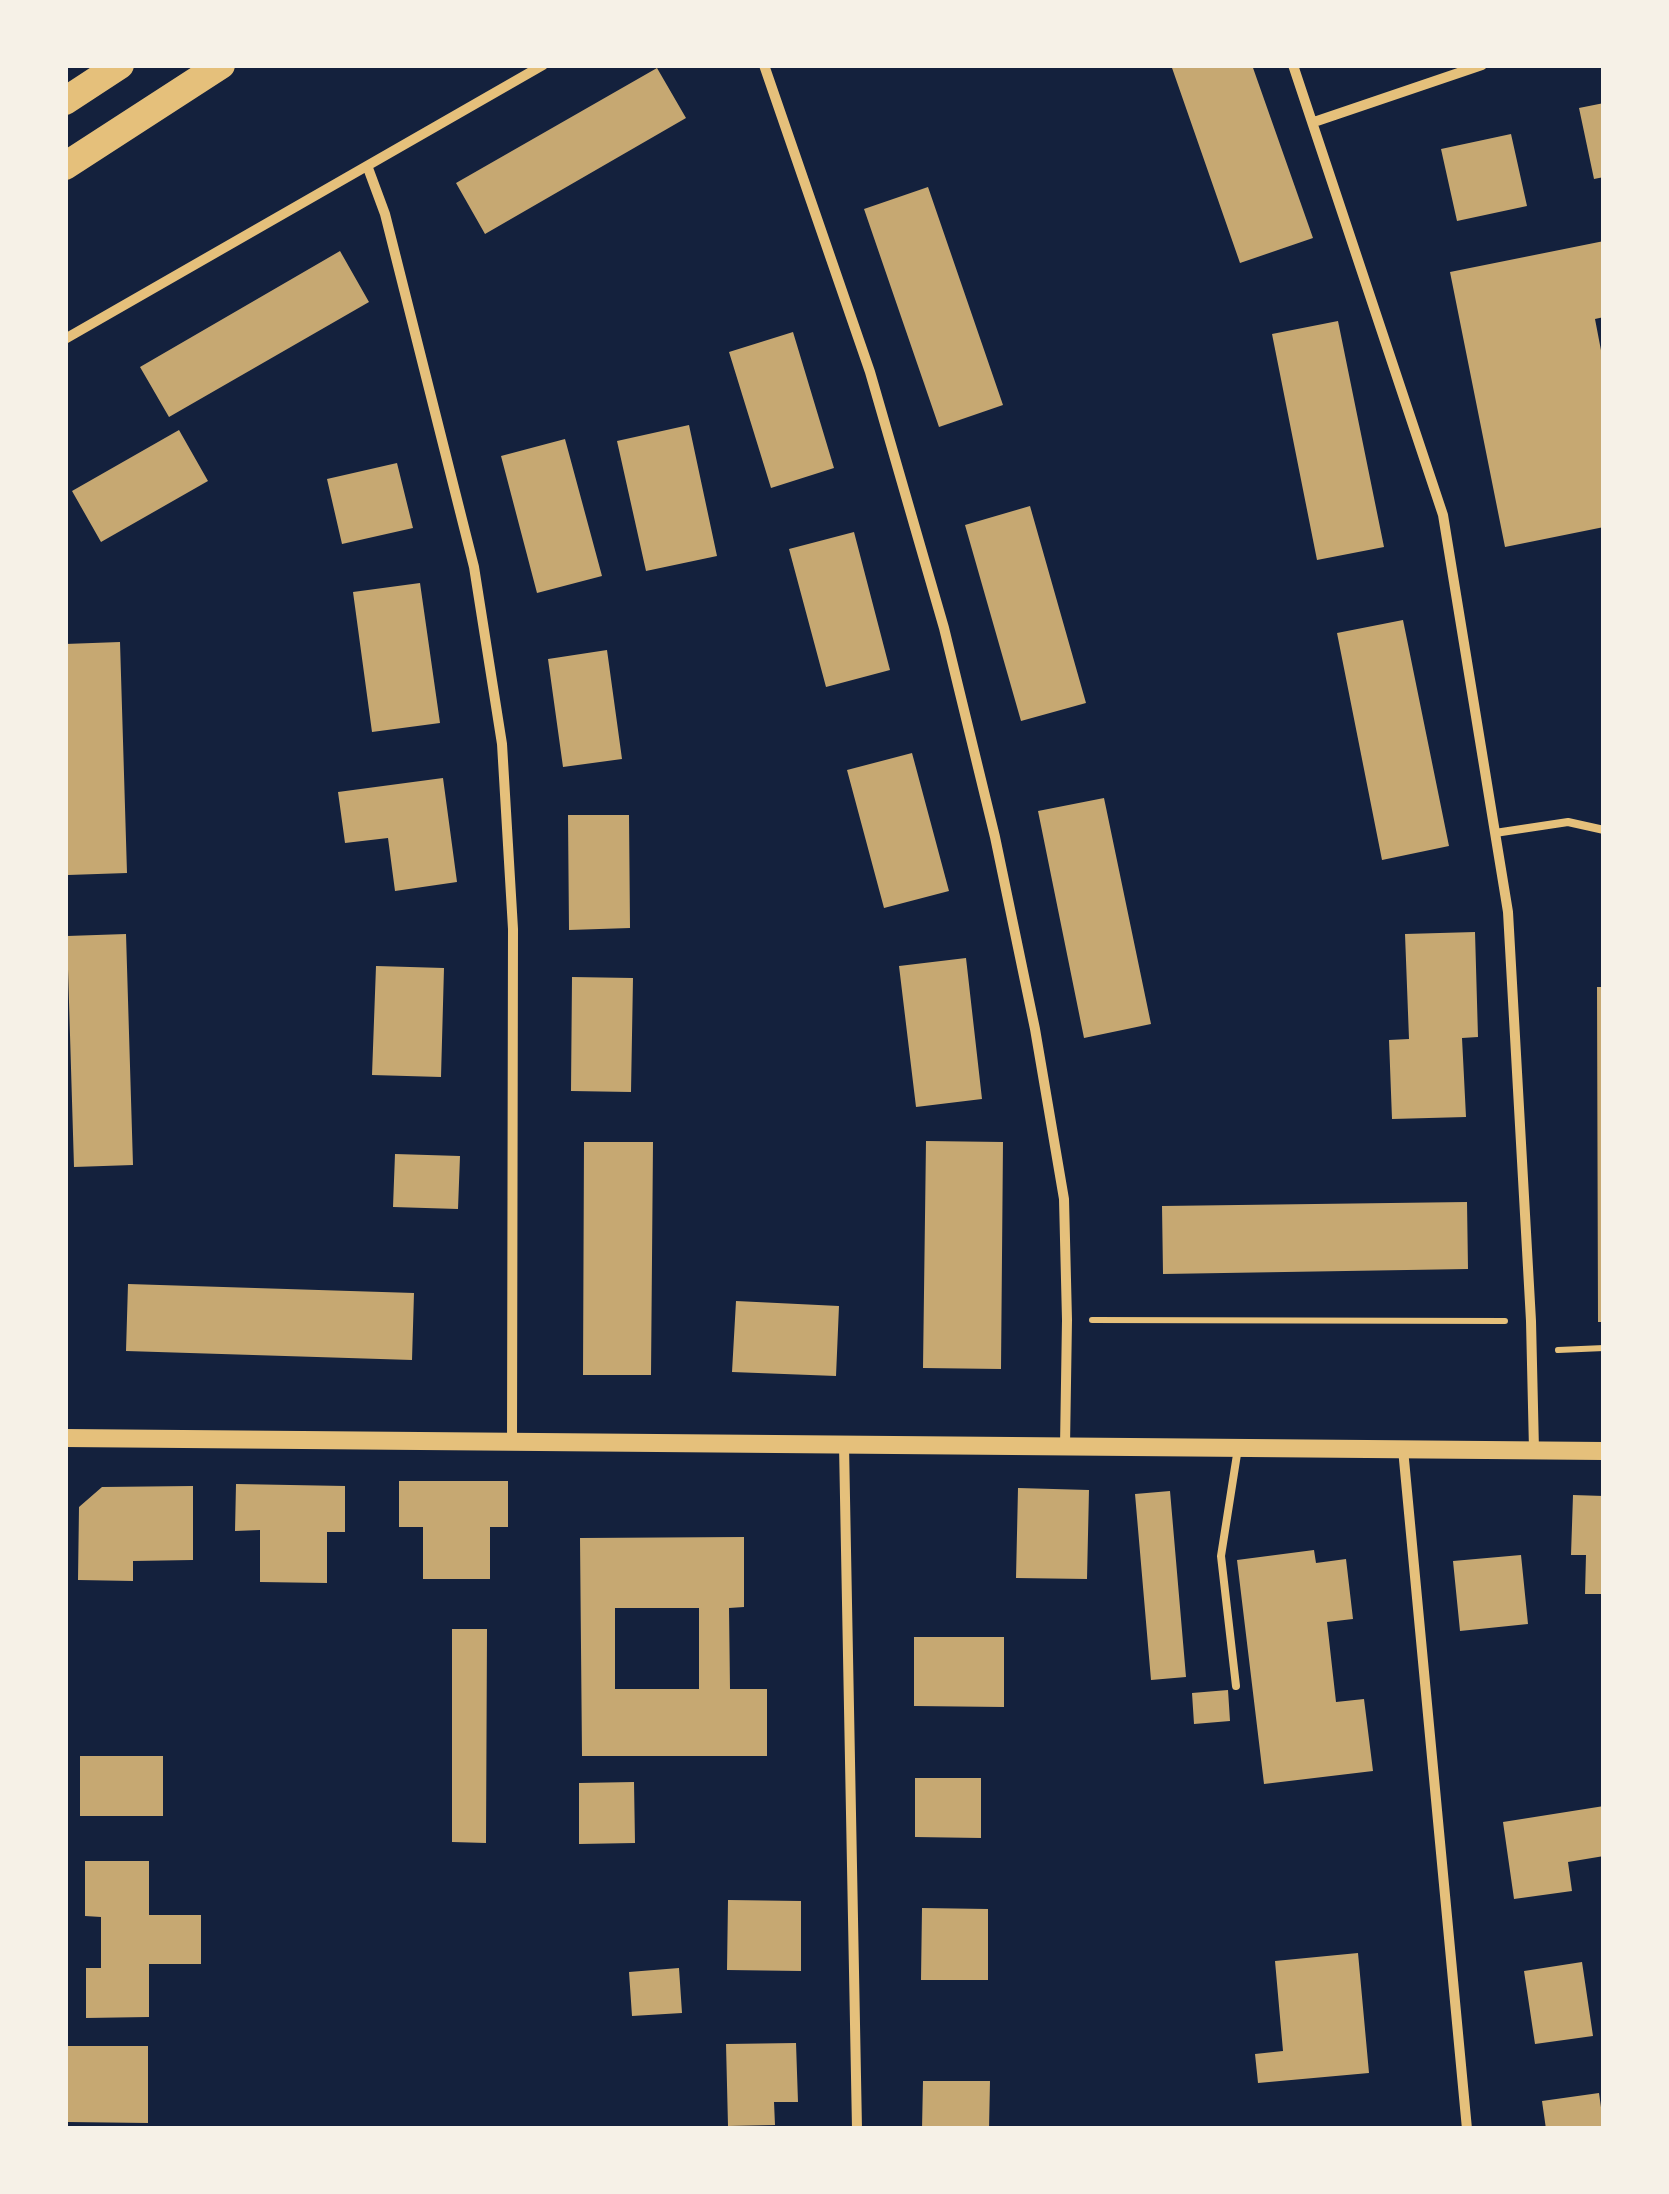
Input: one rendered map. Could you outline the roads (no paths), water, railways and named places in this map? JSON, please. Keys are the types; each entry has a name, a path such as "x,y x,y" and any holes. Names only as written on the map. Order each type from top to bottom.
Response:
{"highway":[{"path":"73,96 120,65"},
{"path":"74,160 221,65"}],"street":[{"path":"65,340 543,65"},
{"path":"764,65 870,372 944,628 990,818 1052,1116 1064,1199 1065,1446"},
{"path":"1293,65 1443,515 1508,912 1531,1321 1534,1450"},
{"path":"1314,122 1482,65"},
{"path":"368,168 385,214 474,567 502,744 513,930 512,1442"},
{"path":"65,1438 1604,1450"},
{"path":"844,1445 857,2129"},
{"path":"1403,1449 1467,2129"}],"lane":[{"path":"1495,833 1568,822 1604,830"},
{"path":"1236,1686 1221,1556 1238,1448"}]}
